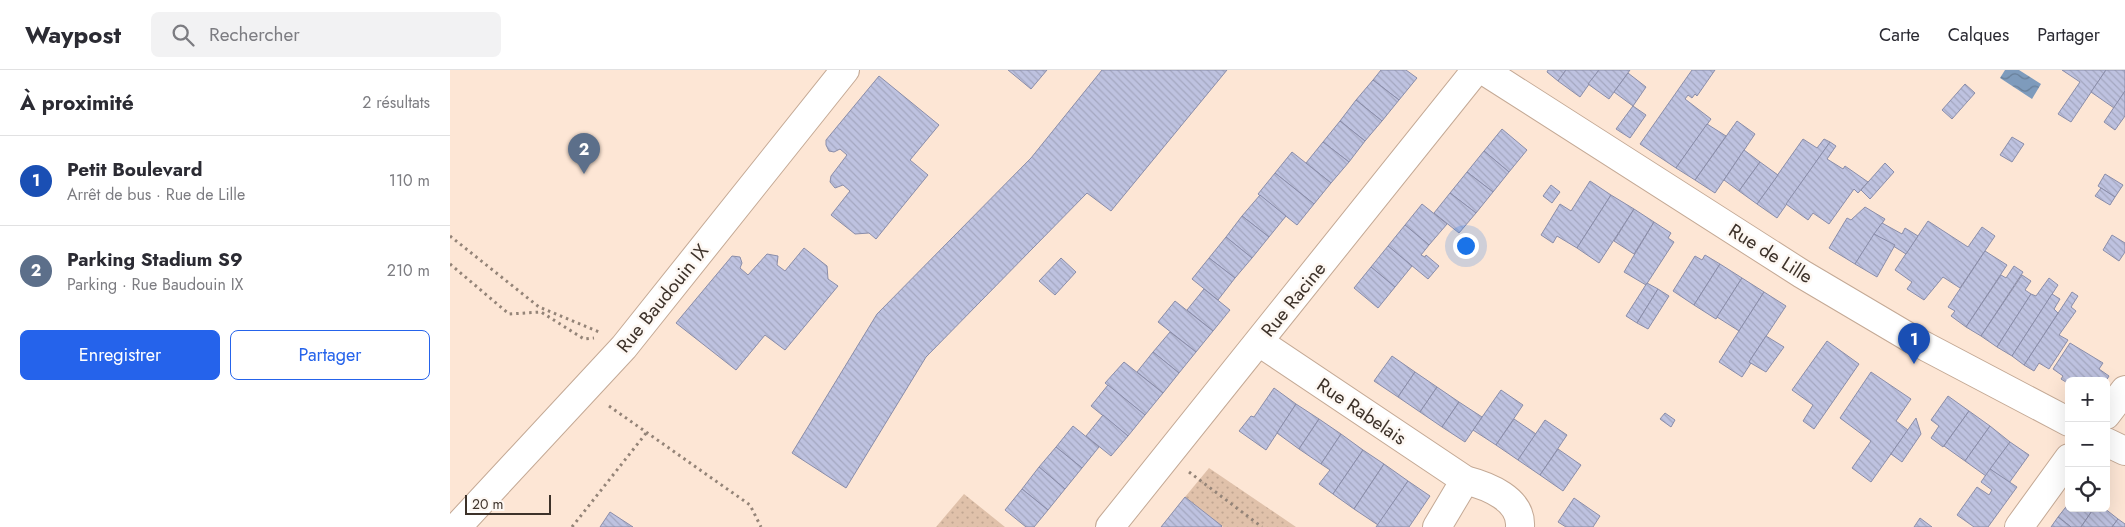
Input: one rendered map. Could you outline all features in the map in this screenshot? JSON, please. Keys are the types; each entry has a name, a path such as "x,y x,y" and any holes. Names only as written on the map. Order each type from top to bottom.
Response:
{"street":[{"name":"Rue Baudouin IX","path":"460,523 586,390 624,347 845,70"},
{"name":"Rue Racine","path":"1110,527 1476,70"},
{"name":"Rue de Lille","path":"1482,70 1802,274 1917,342 2065,420"},
{"name":"Rue Rabelais","path":"1258,342 1465,480 1487,486 1516,507 1521,517 1520,527"},
{"path":"2110,410 2125,390"},
{"path":"2110,444 2125,452"},
{"path":"2019,527 2065,464"},
{"path":"1437,527 1465,480"}],"path":[{"path":"450,236 539,308 603,336 584,339 541,312 509,314 450,264"},
{"path":"586,390 750,505 761,527"},
{"path":"572,527 647,432"},
{"path":"1167,455 1262,527"}],"shaded area":[{"path":"1209,468 1296,527 1223,527 1185,497"},
{"path":"964,494 1005,527 936,527"}],"water":[{"path":"2005,70 2019,70 2041,84 2032,99 2000,78"}],"building":[{"path":"1008,70 1047,70 1031,89"},
{"path":"1102,70 1227,70 1111,211 1087,193 926,357 846,488 792,453 877,314 1031,158"},
{"path":"1381,70 1406,70 1417,78 1399,100 1373,80"},
{"path":"1548,70 1566,70 1558,81 1547,72"},
{"path":"1566,70 1599,70 1580,97 1558,81"},
{"path":"1599,70 1630,70 1609,99 1588,84"},
{"path":"1692,70 1715,70 1697,96 1695,94 1692,98 1688,95 1685,99 1711,119 1676,168 1640,144"},
{"path":"2062,70 2106,70 2071,122 2058,114 2080,82"},
{"path":"2106,70 2125,70 2125,91 2114,108 2091,92"},
{"path":"1628,73 1646,87 1633,106 1614,92"},
{"path":"879,76 939,125 910,160 928,175 876,239 869,233 855,234 831,215 850,191 843,185 835,188 830,182 831,176 847,155 840,149 834,152 829,151 826,140"},
{"path":"1373,80 1399,100 1382,121 1356,100"},
{"path":"1965,84 1975,93 1952,119 1942,110"},
{"path":"2125,91 2125,116 2115,130 2104,122"},
{"path":"1356,100 1382,121 1365,141 1340,121"},
{"path":"1633,106 1646,115 1630,138 1616,129"},
{"path":"1340,121 1365,141 1349,162 1323,142"},
{"path":"1737,121 1755,134 1715,193 1695,180"},
{"path":"1707,124 1726,136 1695,180 1676,168"},
{"path":"1502,129 1527,150 1509,172 1484,151"},
{"path":"2012,137 2024,144 2012,162 2000,155"},
{"path":"1803,139 1817,148 1824,139 1830,142 1777,218 1757,204"},
{"path":"1323,142 1349,162 1331,183 1306,163"},
{"path":"1830,142 1836,146 1827,159 1843,169 1845,166 1868,182 1858,193 1854,189 1829,224 1813,213 1808,220 1786,204"},
{"path":"1744,150 1760,162 1739,191 1724,180"},
{"path":"1484,151 1509,172 1493,192 1467,172"},
{"path":"1292,152 1331,183 1314,204 1275,173"},
{"path":"1760,162 1778,175 1757,204 1739,191"},
{"path":"1885,163 1894,172 1870,199 1861,190"},
{"path":"1467,172 1493,192 1476,213 1450,193"},
{"path":"1275,173 1314,204 1297,225 1258,194"},
{"path":"2105,174 2123,185 2115,197 2098,186"},
{"path":"1590,181 1611,195 1577,248 1557,236 1553,243 1541,235 1560,204 1571,211"},
{"path":"1551,185 1560,192 1552,203 1543,196"},
{"path":"2101,188 2115,197 2110,205 2095,196"},
{"path":"1450,193 1476,213 1459,233 1434,213"},
{"path":"1260,195 1286,216 1269,237 1242,216"},
{"path":"1611,195 1634,209 1599,263 1577,248"},
{"path":"1422,204 1447,224 1429,245 1405,225"},
{"path":"1865,207 1885,219 1855,264 1829,248 1847,218 1851,220"},
{"path":"1634,209 1654,222 1634,254 1614,241"},
{"path":"1242,216 1269,237 1252,258 1226,237"},
{"path":"1928,221 1968,247 1982,227 1995,236 1960,288 1943,277 1924,300 1907,289 1912,282 1895,270"},
{"path":"1654,222 1671,233 1668,238 1674,242 1646,285 1624,272"},
{"path":"1882,223 1902,234 1905,228 1918,236 1906,254 1874,234"},
{"path":"1405,225 1429,245 1421,255 1425,257 1426,255 1439,266 1428,279 1388,246"},
{"path":"1874,234 1895,245 1877,277 1855,264"},
{"path":"2112,235 2125,243 2125,252 2119,261 2103,250"},
{"path":"1226,237 1252,258 1235,278 1209,258"},
{"path":"1388,246 1412,266 1395,287 1371,267"},
{"path":"804,248 827,266 828,279 838,286 785,350 765,335 736,370 676,323 732,256 740,257 742,263 740,268 748,275 767,254 778,256 777,265 785,271"},
{"path":"1985,251 2007,265 1966,327 1951,316 1955,311 1948,307"},
{"path":"1705,255 1720,264 1694,305 1673,291 1695,256 1702,260"},
{"path":"1061,258 1076,272 1055,295 1039,281"},
{"path":"1209,258 1235,278 1218,300 1192,279"},
{"path":"1720,264 1742,278 1716,319 1694,305"},
{"path":"2014,266 2023,272 1981,336 1966,327 2001,275 2006,278"},
{"path":"1371,267 1395,287 1378,308 1354,288"},
{"path":"2022,275 2031,281 2025,290 2031,294 1997,347 1981,336"},
{"path":"1742,278 1764,292 1739,331 1717,317"},
{"path":"2049,278 2058,285 2012,356 1997,347 2031,294 2036,296"},
{"path":"1647,283 1658,289 1637,323 1626,316"},
{"path":"1204,289 1230,310 1213,331 1187,310"},
{"path":"1658,289 1669,296 1648,329 1637,323"},
{"path":"1764,292 1786,306 1749,362 1751,363 1742,377 1719,362"},
{"path":"2072,292 2078,296 2071,307 2076,311 2059,335 2068,340 2049,369 2039,363 2034,371 2024,365"},
{"path":"2052,294 2060,299 2054,309 2058,313 2024,365 2012,356"},
{"path":"1175,301 1213,331 1196,352 1158,322"},
{"path":"1170,332 1196,352 1179,373 1153,352"},
{"path":"1766,336 1784,347 1766,372 1749,362"},
{"path":"1827,341 1859,364 1814,429 1803,421 1813,405 1792,390"},
{"path":"2070,343 2103,363 2099,369 2109,376 2065,377 2065,382 2061,379 2063,376 2053,369"},
{"path":"1153,352 1179,373 1163,393 1137,372"},
{"path":"1392,356 1415,372 1398,397 1374,381"},
{"path":"1124,362 1163,393 1145,415 1105,383"},
{"path":"1415,372 1437,387 1420,412 1398,397"},
{"path":"1871,372 1911,399 1896,421 1908,430 1871,482 1852,468 1871,441 1840,418"},
{"path":"1108,385 1145,415 1128,436 1091,406"},
{"path":"1437,387 1459,402 1442,427 1420,412"},
{"path":"1274,388 1296,404 1266,450 1239,431 1251,416 1254,417"},
{"path":"1501,390 1523,405 1496,445 1473,430"},
{"path":"1948,396 1969,411 1943,447 1931,438 1939,426 1931,420"},
{"path":"1459,402 1482,417 1465,442 1442,427"},
{"path":"1296,404 1319,419 1299,449 1277,433"},
{"path":"1969,411 1990,426 1965,461 1944,446"},
{"path":"1665,413 1675,420 1671,427 1660,419"},
{"path":"1103,415 1128,436 1111,456 1086,436"},
{"path":"1916,418 1921,434 1902,462 1891,454"},
{"path":"1319,419 1341,434 1321,464 1299,449"},
{"path":"1514,419 1536,434 1518,460 1496,445"},
{"path":"1545,420 1567,435 1540,475 1518,460"},
{"path":"1073,426 1099,447 1082,468 1056,447"},
{"path":"1990,426 2010,442 1986,476 1965,461"},
{"path":"1341,434 1363,450 1333,494 1319,484 1330,470 1321,464"},
{"path":"2010,442 2029,455 2009,483 1990,469"},
{"path":"1056,447 1082,468 1065,489 1039,467"},
{"path":"1558,449 1581,465 1563,491 1540,475"},
{"path":"1363,450 1384,464 1354,509 1333,494"},
{"path":"1384,464 1408,481 1378,525 1354,509"},
{"path":"1039,467 1065,489 1048,510 1022,489"},
{"path":"1990,469 2017,487 1988,527 1974,527 1957,515 1977,487 1989,495 1992,490 1981,482"},
{"path":"1408,481 1430,496 1409,527 1376,527"},
{"path":"1022,489 1048,510 1034,527 1026,527 1005,510"},
{"path":"1185,497 1222,526 1161,527"},
{"path":"1574,498 1600,516 1593,527 1566,527 1558,522"},
{"path":"2065,508 2065,512 2091,512 2081,527 2071,527 2058,517"},
{"path":"610,512 633,527 600,527"},
{"path":"2091,512 2109,512 2118,519 2112,527 2081,527"},
{"path":"2058,517 2071,527 2051,527"},
{"path":"1920,518 1932,527 1914,527"},
{"path":"2118,519 2125,524 2125,527 2112,527"}],"place":[{"name":"Parking Stadium S9","path":"584,174"},
{"name":"Petit Boulevard","path":"1914,364"}]}
